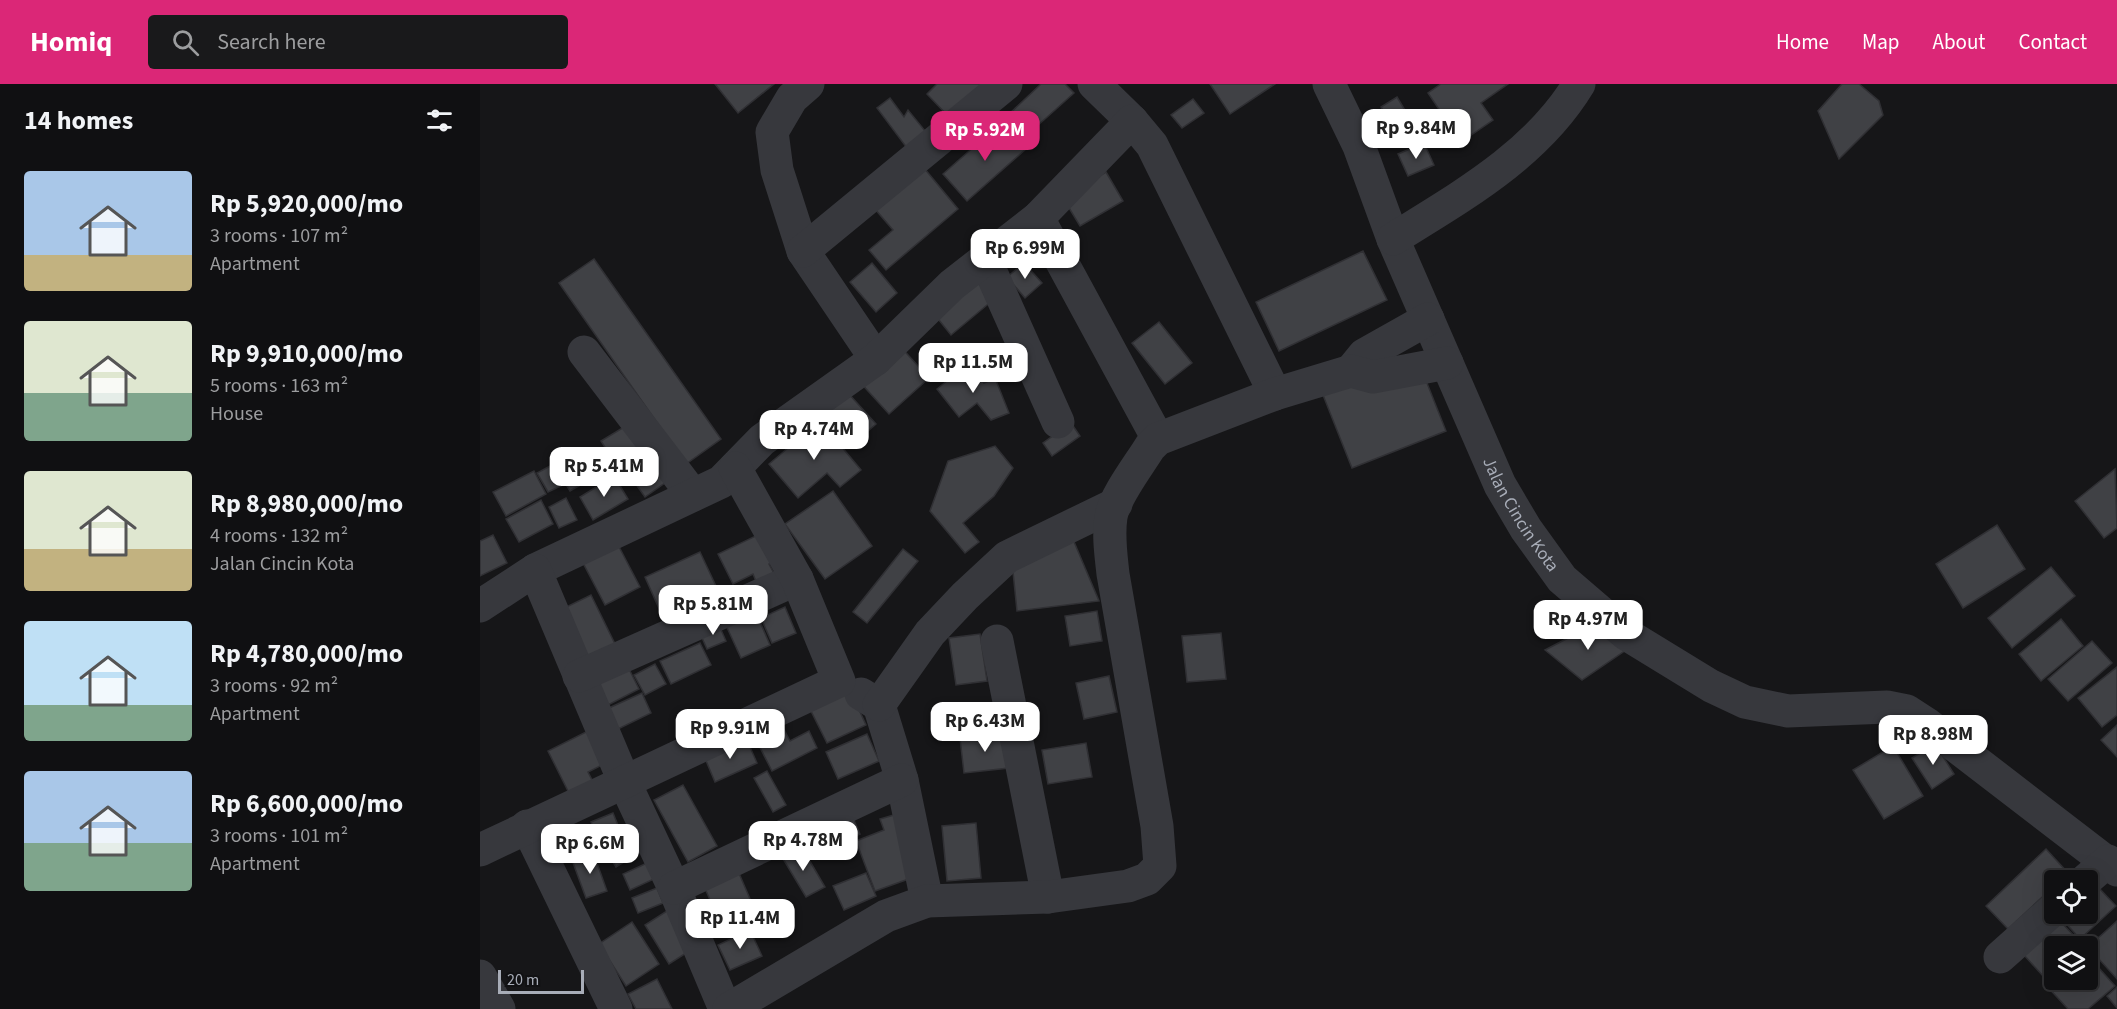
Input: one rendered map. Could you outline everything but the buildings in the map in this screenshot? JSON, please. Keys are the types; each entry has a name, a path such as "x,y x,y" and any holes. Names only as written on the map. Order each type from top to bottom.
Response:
{"street":[{"path":"808,84 792,98 772,132 777,170 803,251 876,359"},
{"path":"803,251 1006,84"},
{"path":"1094,84 1132,121 1152,145 1275,394"},
{"name":"Jalan Cincin Kota","path":"1329,84 1359,146 1393,239 1500,485 1526,530 1562,579 1626,633 1711,686 1745,702 1788,711 1862,707 1907,711 2103,870"},
{"path":"1393,239 1494,175 1525,149 1567,105 1579,84"},
{"path":"480,606 535,570 721,482 762,440 876,359 952,285 986,261 1038,218 1132,121"},
{"path":"1038,218 1158,439"},
{"path":"986,261 1058,422"},
{"path":"1351,371 1364,355 1428,319"},
{"path":"584,352 693,495"},
{"path":"535,570 624,781 727,1009 886,916 927,901 1048,897 1128,886 1147,879 1160,866 1157,826 1113,574 1109,538 1111,514 1116,504 1150,447 1158,439 1275,394 1351,371 1373,377 1448,363"},
{"path":"735,468 797,579 839,681 879,705 902,780 927,901"},
{"path":"879,705 930,633 1007,557 1116,504"},
{"path":"579,676 797,579"},
{"path":"997,641 1048,897"},
{"path":"480,850 839,681"},
{"path":"674,888 902,780"},
{"path":"527,826 616,1009"},
{"path":"2000,957 2044,918"},
{"path":"480,976 499,1009"}]}
